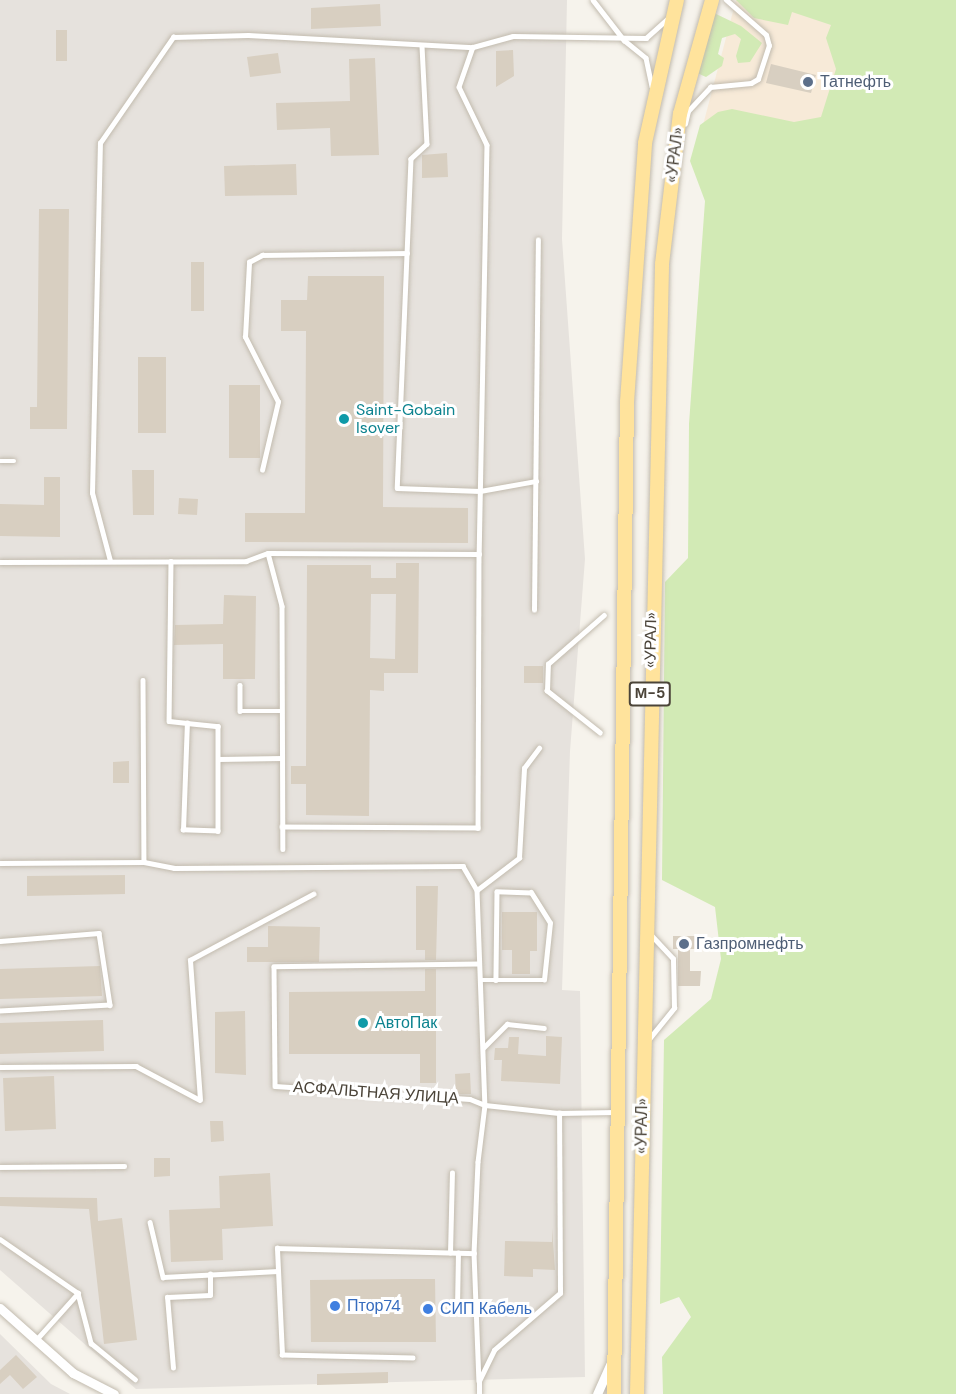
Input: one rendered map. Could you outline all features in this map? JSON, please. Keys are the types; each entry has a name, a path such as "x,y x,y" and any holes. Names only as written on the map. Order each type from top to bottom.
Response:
{"main road":[{"name":"«УРАЛ»","path":"637,1394 656,410 662,264 680,114 712,0"},
{"name":"«УРАЛ»","path":"614,1394 627,402 636,236 650,115 676,4"}],"street":[{"path":"0,1308 73,1373 114,1394"},
{"path":"597,1394 609,1371 615,1339"}],"lane":[{"path":"592,0 624,40 646,58 652,82 650,115"},
{"path":"674,165 688,111 710,87 751,84 758,79 769,46 766,35 726,0"},
{"path":"110,561 92,493 100,142 173,37 248,35 473,47 513,36 624,40 646,38 659,30 676,4"},
{"path":"422,46 427,144 411,159 397,488 480,491 536,481"},
{"path":"282,827 478,828 479,554 487,145 459,87 473,47"},
{"path":"534,610 538,240"},
{"path":"262,470 278,402 245,337 249,262 262,255 407,253"},
{"path":"0,461 14,461"},
{"path":"0,562 246,561 268,553 479,554"},
{"path":"268,553 282,606 283,849"},
{"path":"171,561 169,721 219,726 218,831 183,830 187,723"},
{"path":"600,733 548,691 548,664 604,615"},
{"path":"143,680 144,861"},
{"path":"240,685 240,711 282,711"},
{"path":"477,890 519,858 524,768 539,748"},
{"path":"218,759 282,758"},
{"path":"0,863 144,861 174,868 463,866 477,890 485,1106 474,1253 479,1394"},
{"path":"480,980 496,980 544,980 550,923 531,893 497,892 496,980"},
{"path":"0,1067 136,1066 200,1100 190,960 313,894"},
{"path":"644,1046 674,1008 673,959 645,930"},
{"path":"0,941 99,933 110,1005 0,1011"},
{"name":"АСФАЛЬТНАЯ УЛИЦА","path":"478,964 274,967 274,1086 470,1099 485,1106 559,1113 619,1112"},
{"path":"483,1048 507,1024 544,1028"},
{"path":"479,1381 494,1350 560,1293 559,1113"},
{"path":"0,1167 124,1166"},
{"path":"450,1253 452,1173"},
{"path":"150,1222 163,1277 278,1271"},
{"path":"0,1239 78,1293 91,1343 135,1379"},
{"path":"413,1358 282,1355 277,1248 474,1253"},
{"path":"457,1308 458,1253"},
{"path":"173,1368 167,1297 210,1294 210,1274"},
{"path":"36,1340 78,1293"}],"shaded area":[{"path":"0,0 567,0 562,239 585,559 570,751 562,990 580,991 585,1377 136,1389 0,1270"},
{"path":"736,0 791,0 879,30 851,145 703,125"},
{"path":"0,1334 51,1384 70,1394 0,1394"}],"green space":[{"path":"736,0 956,0 956,1394 663,1394 662,1357 691,1317 679,1297 660,1304 664,1040 711,999 721,959 715,907 662,880 665,582 688,558 689,424 705,201 690,161 700,125 718,112 732,109 794,122 821,117 836,69 826,38 831,25 792,12 788,25 754,18"},
{"path":"712,12 741,26 762,43 750,62 738,63 736,56 741,39 735,34 722,38 718,54 724,58 722,66 706,77 697,73"}],"building":[{"path":"380,4 381,26 311,29 311,8"},
{"path":"56,30 67,30 67,61 56,61"},
{"path":"513,50 514,76 496,87 496,51"},
{"path":"278,53 281,73 250,77 247,57"},
{"path":"375,58 379,155 331,156 330,128 277,130 276,103 350,101 349,59"},
{"path":"771,64 816,75 811,93 766,83"},
{"path":"447,153 448,177 422,178 422,155"},
{"path":"296,164 297,195 225,196 224,166"},
{"path":"39,209 69,209 67,429 30,429 30,407 37,407"},
{"path":"191,262 204,262 204,311 191,311"},
{"name":"Saint-Gobain Isover","path":"308,276 384,276 383,507 468,508 468,543 245,542 245,513 305,513 306,331 281,331 281,300 307,300"},
{"path":"138,357 166,357 166,433 138,433"},
{"path":"229,385 260,385 260,458 229,458"},
{"path":"132,470 154,470 154,515 133,515"},
{"path":"44,477 60,477 60,537 0,536 0,504 44,505"},
{"path":"179,498 198,499 197,515 178,514"},
{"path":"396,563 419,563 418,673 384,673 384,691 370,690 369,816 306,815 306,784 291,784 291,766 306,766 307,565 371,565 371,578 396,578","holes":["371,594 396,594 395,659 370,658"]},
{"path":"224,595 256,596 255,679 223,679 223,644 174,645 175,625 223,624"},
{"path":"524,666 543,666 543,683 524,683"},
{"path":"129,761 129,783 113,783 113,762"},
{"path":"125,875 125,894 27,896 27,876"},
{"path":"416,886 438,886 436,960 425,960 425,950 416,950"},
{"path":"502,912 537,912 537,951 530,951 530,974 512,974 512,950 502,950"},
{"path":"268,926 320,927 319,962 247,962 247,947 268,947"},
{"path":"673,936 696,936 696,949 690,949 690,971 701,971 700,986 678,986 678,949 673,949"},
{"path":"100,966 102,996 0,999 0,969"},
{"name":"АвтоПак","path":"425,969 436,969 436,1083 420,1083 420,1054 289,1054 289,992 425,991"},
{"path":"245,1011 246,1075 215,1073 215,1012"},
{"path":"103,1020 104,1051 0,1054 0,1023"},
{"path":"546,1036 562,1037 560,1084 501,1081 502,1060 494,1060 495,1048 508,1048 509,1037 519,1037 518,1054 546,1056"},
{"path":"470,1073 471,1094 456,1094 455,1074"},
{"path":"54,1076 56,1129 5,1131 3,1078"},
{"path":"210,1121 223,1121 224,1141 211,1142"},
{"path":"154,1158 170,1158 170,1176 154,1177"},
{"path":"270,1173 273,1226 222,1229 223,1260 171,1262 169,1210 220,1208 219,1176"},
{"path":"0,1197 97,1198 98,1221 122,1218 137,1340 104,1344 89,1209 0,1206"},
{"path":"552,1228 555,1270 533,1269 533,1277 504,1276 505,1241 552,1242"},
{"path":"435,1279 436,1342 311,1342 310,1280"},
{"path":"16,1355 37,1377 23,1389 10,1375 0,1384 0,1370"},
{"path":"388,1372 388,1383 317,1385 317,1374"}],"place":[{"name":"Татнефть","path":"808,82"},
{"name":"Saint-Gobain Isover","path":"344,419"},
{"name":"Газпромнефть","path":"684,944"},
{"name":"АвтоПак","path":"363,1023"},
{"name":"Птор74","path":"335,1306"},
{"name":"СИП Кабель","path":"428,1309"}]}
